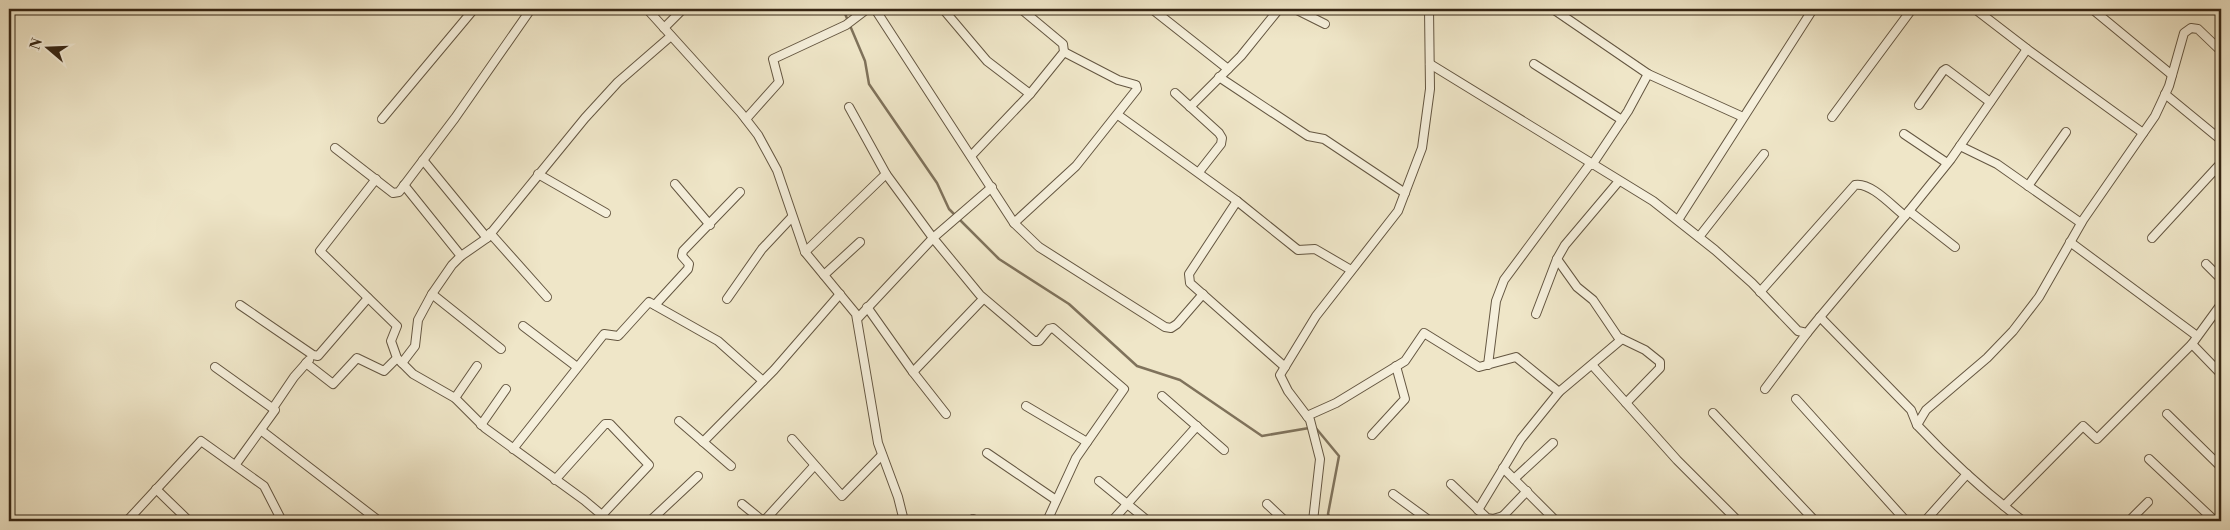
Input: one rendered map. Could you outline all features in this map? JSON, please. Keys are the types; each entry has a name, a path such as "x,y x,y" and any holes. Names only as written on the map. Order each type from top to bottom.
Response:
{"street":[{"path":"382,119 474,9"},
{"path":"336,148 396,194 455,118 530,9"},
{"path":"647,9 746,119 774,163 805,252 858,318 882,455 898,497 904,521"},
{"path":"664,28 683,9"},
{"path":"746,119 779,82 773,59 846,25 868,9"},
{"path":"875,9 1014,223 1039,247 1165,327 1171,328 1176,324 1203,294"},
{"path":"943,9 987,61 1030,94"},
{"path":"972,156 1030,94 1064,52 1063,44 1021,9"},
{"path":"1152,9 1228,69"},
{"path":"1190,107 1228,69 1279,9"},
{"path":"1295,9 1325,24"},
{"path":"1313,521 1320,459 1309,418 1288,391 1280,375 1316,316 1398,211 1422,148 1430,89 1430,9"},
{"path":"1553,9 1648,74 1743,116"},
{"path":"1678,220 1813,9"},
{"path":"1832,117 1912,9"},
{"path":"1975,9 2027,49 2143,132"},
{"path":"2092,9 2172,76"},
{"path":"1917,425 1926,410 1978,368 2013,331 2039,297 2081,224 2155,116 2166,94 2184,33 2188,29 2198,29 2221,51"},
{"path":"306,363 333,384 357,358 384,371 415,346 418,320 432,294 461,256 488,236 538,174 618,82 672,36"},
{"path":"1765,389 1807,332 1948,163 2027,49"},
{"path":"1014,223 1076,166 1118,115 1137,87 1118,80 1064,52"},
{"path":"1430,64 1653,201 1700,238 1760,292 1798,331 1807,332"},
{"path":"1534,64 1622,120"},
{"path":"1919,105 1943,71 1946,70 1990,102"},
{"path":"1488,366 1496,300 1504,280 1622,120 1648,74"},
{"path":"1220,77 1308,136 1324,139 1405,193"},
{"path":"1175,93 1222,138 1221,144 1199,172"},
{"path":"2166,94 2221,140"},
{"path":"849,107 886,174 933,238 983,299 1034,341 1039,341 1049,329 1053,328 1122,386 1123,392 1087,442 1067,476 1047,521"},
{"path":"1118,115 1199,172 1298,250 1315,249 1351,270"},
{"path":"2028,186 2066,132"},
{"path":"1904,134 1948,163"},
{"path":"1960,146 1997,164 2081,224"},
{"path":"1700,238 1764,154"},
{"path":"423,160 488,236 547,296"},
{"path":"2152,238 2221,163"},
{"path":"538,174 606,213"},
{"path":"805,252 886,174"},
{"path":"376,179 320,251 397,326 391,341 399,360 414,374 455,398 481,425 609,521"},
{"path":"1536,314 1556,259 1619,181"},
{"path":"675,184 710,225"},
{"path":"1760,292 1855,185 1860,184 1870,188 1955,247"},
{"path":"404,185 461,256"},
{"path":"858,318 952,219 992,187"},
{"path":"655,305 688,270 689,264 682,256 682,251 710,225 740,192"},
{"path":"1237,201 1189,274 1190,283 1285,367"},
{"path":"727,299 762,249 792,217"},
{"path":"824,275 860,242"},
{"path":"2070,242 2197,336"},
{"path":"1556,259 1578,287 1593,300 1614,333 1645,350 1661,365 1626,402"},
{"path":"2206,264 2221,279"},
{"path":"432,294 501,349"},
{"path":"703,442 763,381 840,294"},
{"path":"236,464 274,414 273,408 294,376 314,355 322,354 368,298"},
{"path":"913,372 983,299"},
{"path":"513,449 604,334 618,336 649,302 718,341 763,381"},
{"path":"240,305 314,355"},
{"path":"867,307 913,372 946,414"},
{"path":"2004,506 2083,426 2097,439 2192,344 2219,307"},
{"path":"1820,317 1911,410 1917,425 1967,474 2024,521"},
{"path":"523,326 577,367"},
{"path":"1309,418 1407,359 1424,333 1479,366 1488,366 1516,357 1560,392"},
{"path":"1478,510 1521,439 1560,392 1593,366 1622,339"},
{"path":"2192,344 2221,374"},
{"path":"455,398 477,366"},
{"path":"1372,435 1405,399 1396,366"},
{"path":"1593,366 1677,460 1738,521"},
{"path":"215,367 273,408"},
{"path":"481,425 506,389"},
{"path":"1162,396 1224,450"},
{"path":"1796,398 1906,521"},
{"path":"1026,406 1087,442"},
{"path":"1713,413 1814,521"},
{"path":"2167,414 2221,467"},
{"path":"679,421 731,466"},
{"path":"556,480 605,424 610,424 649,465 602,515"},
{"path":"1112,521 1197,426"},
{"path":"262,431 379,521"},
{"path":"792,439 842,496 882,455"},
{"path":"127,521 201,441 236,464 264,486 282,521"},
{"path":"1514,478 1553,443"},
{"path":"987,453 1056,500"},
{"path":"2149,460 2215,521"},
{"path":"742,504 764,521 814,466"},
{"path":"1504,468 1556,521"},
{"path":"1925,521 1967,474"},
{"path":"650,521 698,476"},
{"path":"1099,480 1148,521"},
{"path":"1451,484 1489,519 1506,519 1526,491"},
{"path":"156,489 189,521"},
{"path":"1393,494 1430,521"},
{"path":"2130,521 2148,502"},
{"path":"1267,504 1285,521"}],"waterway":[{"path":"843,9 865,61 869,84 937,183 949,209 999,259 1069,304 1137,366 1180,380 1262,436 1315,427 1339,456 1328,514 1332,521"}]}
